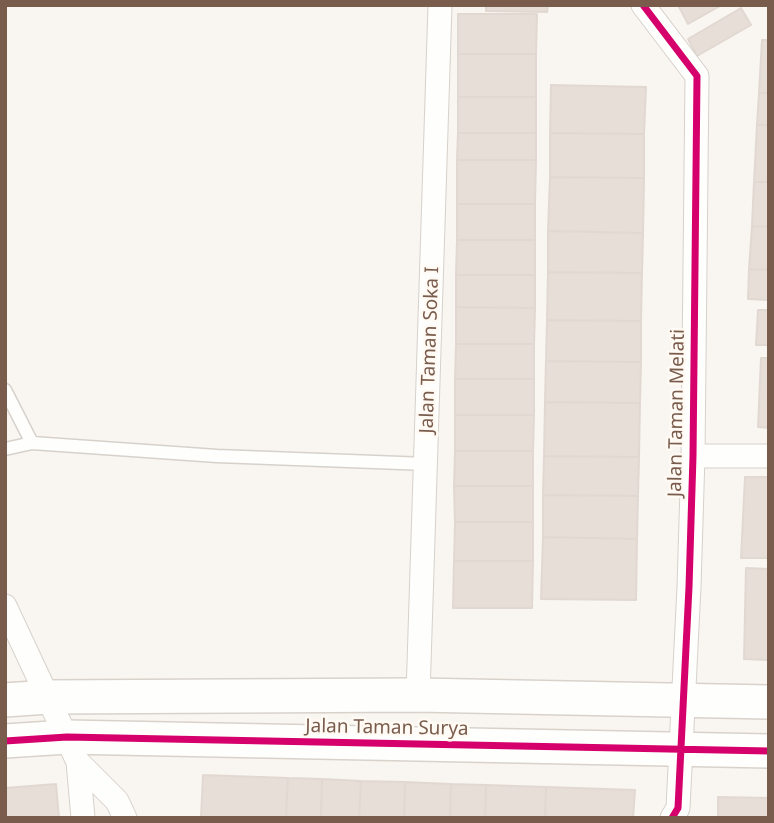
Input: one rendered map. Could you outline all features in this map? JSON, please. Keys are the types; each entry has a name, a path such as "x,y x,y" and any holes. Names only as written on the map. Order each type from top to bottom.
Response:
{"street":[{"name":"Jalan Taman Soka I","path":"418,695 440,5"},
{"name":"Jalan Taman Melati","path":"643,5 697,76 693,456 685,700 678,815"},
{"path":"693,456 769,456"},
{"path":"5,606 73,749 117,801 125,818"},
{"name":"Jalan Taman Surya","path":"5,700 418,695 769,702"},
{"name":"Jalan Taman Surya","path":"5,741 73,749 769,751"},
{"path":"73,749 83,818"}],"lane":[{"path":"5,390 32,443"},
{"path":"5,449 32,443 216,456 427,464"}],"building":[{"path":"486,5 548,5 547,12 486,11"},
{"path":"678,5 720,5 720,6 688,24"},
{"path":"741,8 751,25 697,56 688,39"},
{"path":"458,14 537,14 536,54 458,54"},
{"path":"762,40 769,40 769,93 759,93"},
{"path":"458,54 536,54 536,97 458,97"},
{"path":"551,85 646,87 644,134 550,133"},
{"path":"759,93 769,93 769,125 757,125"},
{"path":"458,97 536,97 536,133 458,133"},
{"path":"757,125 769,125 769,182 754,182"},
{"path":"458,133 536,133 536,160 457,160"},
{"path":"550,133 644,134 644,178 550,177"},
{"path":"457,160 536,160 535,204 457,204"},
{"path":"550,177 644,178 643,233 548,231"},
{"path":"754,182 769,182 769,227 752,226"},
{"path":"457,204 535,204 535,240 457,240"},
{"path":"752,226 769,227 769,270 749,269"},
{"path":"548,231 643,233 642,273 548,272"},
{"path":"457,240 535,240 535,275 456,275"},
{"path":"749,269 769,270 769,300 748,299"},
{"path":"548,272 642,273 641,321 547,320"},
{"path":"456,275 535,275 535,308 456,307"},
{"path":"456,307 535,308 534,344 456,344"},
{"path":"758,310 769,310 769,345 756,345"},
{"path":"547,320 641,321 641,362 546,361"},
{"path":"456,344 534,344 534,379 455,379"},
{"path":"761,358 769,358 769,428 758,427"},
{"path":"546,361 641,362 640,403 545,402"},
{"path":"455,379 534,379 534,415 455,415"},
{"path":"545,402 640,403 639,457 544,456"},
{"path":"455,415 534,415 533,451 455,451"},
{"path":"455,451 533,451 533,486 454,486"},
{"path":"544,456 639,457 638,496 543,495"},
{"path":"745,477 769,477 769,558 741,558"},
{"path":"454,486 533,486 533,522 455,522"},
{"path":"543,495 638,496 637,539 543,537"},
{"path":"455,522 533,522 533,561 454,561"},
{"path":"543,537 637,539 636,600 541,599"},
{"path":"454,561 533,561 532,608 453,608"},
{"path":"746,568 769,569 769,660 744,659"},
{"path":"203,775 288,778 286,818 201,818"},
{"path":"288,778 322,779 321,818 286,818"},
{"path":"322,779 361,781 359,818 321,818"},
{"path":"361,781 405,782 404,818 359,818"},
{"path":"405,782 451,784 450,818 404,818"},
{"path":"56,784 59,818 5,818 5,788"},
{"path":"451,784 486,785 485,818 450,818"},
{"path":"486,785 546,787 545,818 485,818"},
{"path":"546,787 635,790 633,818 545,818"},
{"path":"718,797 769,798 769,818 718,818"}],"cycle path":[{"path":"643,5 697,76 689,587 678,808 672,818"},
{"path":"5,741 67,737 769,751"}]}
